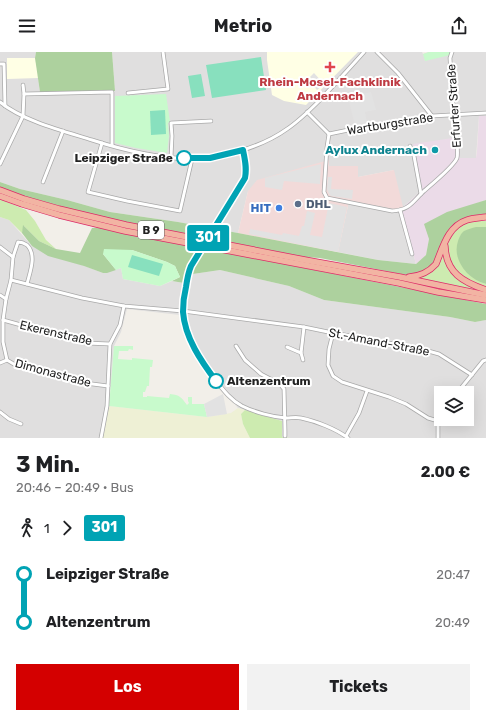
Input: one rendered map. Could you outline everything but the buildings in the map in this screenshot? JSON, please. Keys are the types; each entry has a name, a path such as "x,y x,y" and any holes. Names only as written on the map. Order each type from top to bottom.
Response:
{"highway":[{"name":"B 9","path":"0,190 24,199 59,209 126,225 400,277 486,295"},
{"name":"B 9","path":"0,196 59,215 125,231 486,300"},
{"path":"400,277 422,275 428,272 436,264 450,233 456,225 466,220 486,217"},
{"path":"445,244 447,259 454,272 461,278 486,290"}],"street":[{"path":"128,93 168,89 163,52"},
{"path":"0,102 9,109 23,116 63,131 112,146 136,152 171,157 192,159 210,158 256,146 286,130 302,118 364,52"},
{"path":"377,52 398,73 432,116"},
{"name":"Erfurter Straße","path":"400,210 408,207 454,163 456,159 457,152 450,58 452,52"},
{"path":"0,64 4,64 5,106"},
{"path":"0,164 23,116 24,85"},
{"path":"24,94 112,92 112,146"},
{"path":"307,112 329,134 324,192 327,198 387,210 400,210 412,254"},
{"name":"Wartburgstraße","path":"329,134 432,116 486,112"},
{"path":"171,157 171,123 211,121"},
{"path":"43,182 63,131"},
{"path":"102,143 88,192 180,211 192,159"},
{"path":"410,146 414,156 421,194"},
{"path":"243,150 246,167 245,178 191,266 188,274 184,294 183,311 186,325 194,347 209,371 231,399 242,406 255,411 285,418 300,418 321,423 347,437 359,413 367,391"},
{"path":"0,247 13,256 18,242 22,242 27,246 32,255 32,262 27,284"},
{"name":"Dimonastraße","path":"13,256 11,280 6,299 1,342 7,360 17,366 77,382 108,386"},
{"name":"St.-Amand-Straße","path":"11,280 82,298 124,306 183,311 304,327 421,349 439,354 472,375"},
{"path":"0,295 6,299"},
{"path":"101,438 107,406 110,344 120,326 124,306"},
{"name":"Ekerenstraße","path":"3,320 86,343 110,344"},
{"path":"303,360 301,353 304,327"},
{"path":"332,333 328,365 333,376 342,382 406,404 428,418 434,419"},
{"path":"236,346 246,360 261,374 280,384 284,389 285,436"},
{"path":"287,347 301,353"},
{"path":"0,363 7,360"},
{"path":"463,386 483,361 486,360"},
{"path":"0,412 9,419 22,424"},
{"path":"438,426 438,438"}],"shaded area":[{"path":"0,52 36,52 35,58 40,92 115,91 112,52 422,52 423,54 429,52 486,52 486,116 479,116 476,158 460,158 459,138 422,190 403,207 402,212 416,264 378,260 338,252 349,201 358,202 394,170 358,177 329,166 329,161 248,191 238,233 110,212 20,189 0,182"},
{"path":"267,52 358,52 306,105 284,101 272,95"},
{"path":"7,58 35,58 39,78 7,79"},
{"path":"314,73 324,84 317,90 311,83 313,81 310,77"},
{"path":"371,92 376,110 365,112 367,122 355,125 348,97"},
{"path":"479,116 486,116 486,200 472,205 429,239 426,255 416,264 402,212 403,207 422,190 413,144 459,137 460,158 476,158"},
{"path":"329,160 329,166 358,166 358,177 394,170 403,207 394,209 349,201 338,252 238,233 248,191 257,180"},
{"path":"321,164 320,184 284,181 282,190 265,187 265,178"},
{"path":"328,177 332,177 331,189 353,190 352,199 331,196 327,189"},
{"path":"329,203 347,207 338,252 249,234 250,229 282,235 283,233 299,236 302,226 304,226 307,211 315,213 310,235 322,237"},
{"path":"0,217 9,220 32,246 103,273 121,268 123,279 160,286 172,281 184,283 186,275 220,270 289,286 324,300 450,317 475,322 486,320 486,438 290,438 282,437 282,421 238,408 198,361 186,338 180,315 127,309 121,332 114,346 109,406 103,438 0,438"},
{"path":"223,394 227,414 207,417 204,404"},
{"path":"109,406 207,417 231,413 238,408 245,410 241,414 243,424 250,438 103,438"}],"green space":[{"path":"36,52 112,52 115,91 40,92 35,58"},
{"path":"429,52 451,52 450,55 425,61 423,54"},
{"path":"261,57 266,90 212,98 206,65"},
{"path":"201,74 205,96 192,98 188,76"},
{"path":"166,94 170,122 168,123 169,136 167,153 115,143 115,96"},
{"path":"165,110 166,134 151,135 150,111"},
{"path":"0,182 20,189 110,212 178,222 378,260 416,264 426,255 429,239 424,224 447,212 486,200 486,214 471,216 457,222 447,232 438,256 430,269 416,275 406,275 320,258 304,257 109,219 34,200 0,187"},
{"path":"0,199 26,210 35,221 46,240 56,249 39,241 24,226 22,233 9,220 0,217"},
{"path":"471,221 486,221 486,227 476,227 481,282 486,284 486,288 462,276 452,266 447,247 449,240 457,228"},
{"path":"23,225 39,241 56,249 80,253 92,228 102,227 486,304 486,320 475,322 450,317 324,300 289,286 220,270 186,275 184,283 172,281 180,277 175,266 132,250 103,254 116,270 103,273 48,256 32,246 22,233"},
{"path":"476,227 486,227 486,284 476,280 467,273 457,254 457,245 462,233"},
{"path":"104,249 132,250 167,262 175,266 180,277 160,286 123,279 121,268 116,270 103,254"},
{"path":"443,252 446,263 478,290 419,278"},
{"path":"132,255 163,264 159,276 128,267"},
{"path":"114,346 133,346 133,350 129,349 128,351 119,351 118,359 132,360 132,358 153,360 152,367 150,367 149,386 147,386 145,392 143,392 143,397 169,398 170,394 173,394 180,397 187,405 189,403 188,397 192,397 192,404 204,404 207,417 109,406"},
{"path":"245,410 282,421 282,437 290,438 250,438 243,424 241,414"}],"bus line":[{"name":"301","path":"184,158 210,158 243,150 245,161 245,178 191,266 184,294 183,311 193,345 216,381"}],"place":[{"name":"Rhein-Mosel-Fachklinik Andernach","path":"330,67"},
{"name":"Aylux Andernach","path":"435,150"},
{"name":"Leipziger Straße","path":"184,158"},
{"name":"DHL","path":"298,204"},
{"name":"HIT","path":"279,208"},
{"name":"Altenzentrum","path":"216,381"}]}
